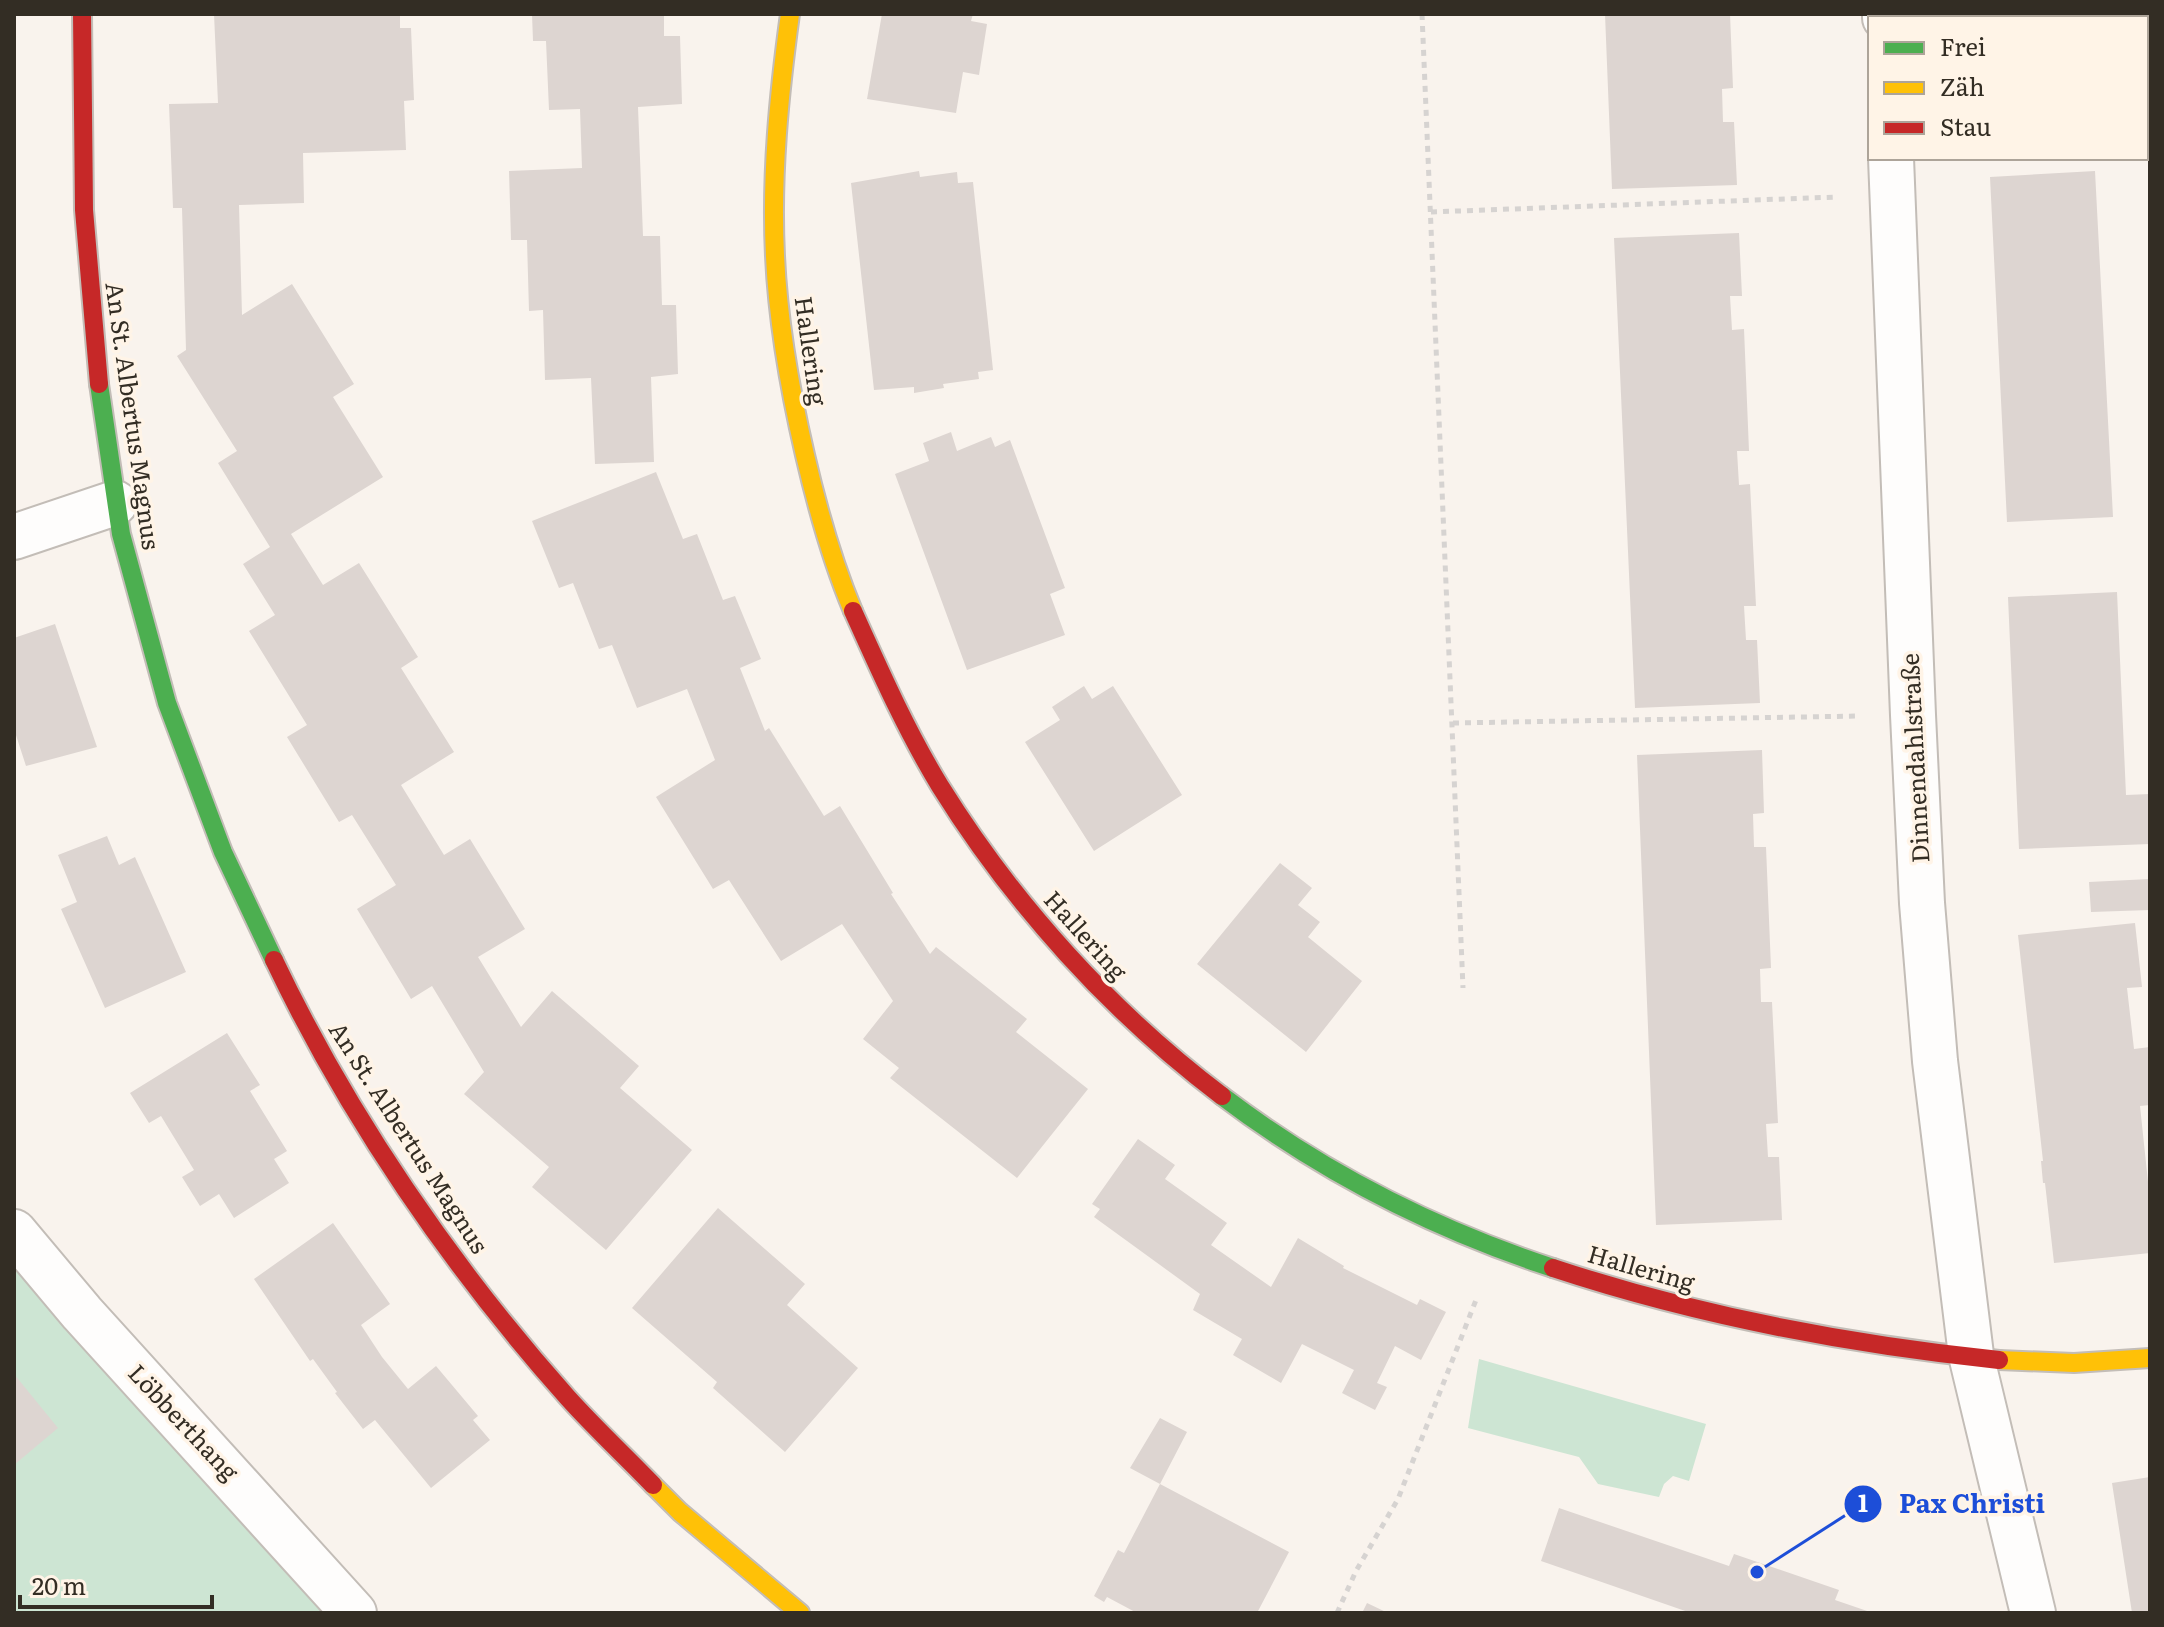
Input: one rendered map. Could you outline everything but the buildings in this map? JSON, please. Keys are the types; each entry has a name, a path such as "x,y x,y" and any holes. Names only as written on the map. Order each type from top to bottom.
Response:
{"street":[{"name":"An St. Albertus Magnus","path":"82,14 83,217 91,329 115,503 125,553 167,709 212,831 265,948 329,1069 425,1217 511,1332 623,1457 756,1579 800,1613"},
{"name":"Hallering","path":"790,14 778,99 773,188 777,288 789,387 814,500 845,597 900,716 951,806 1013,891 1073,963 1142,1031 1215,1091 1303,1152 1400,1207 1496,1250 1631,1294 1765,1326 1971,1355"},
{"name":"Dinnendahlstraße","path":"1892,176 1922,903 1935,1061 1971,1355 2033,1613"},
{"path":"14,537 115,503"},
{"name":"Löbberthang","path":"14,1232 82,1313 354,1613"},
{"path":"1971,1355 2031,1362 2150,1358"}],"path":[{"path":"1422,14 1463,988"},
{"path":"1431,212 1892,176"},
{"path":"1453,723 1913,715"},
{"path":"1337,1613 1356,1571 1398,1499 1496,1250"}],"green space":[{"path":"45,1243 360,1613 14,1613 14,1267"},
{"path":"1479,1359 1706,1424 1689,1481 1673,1476 1664,1484 1659,1497 1598,1484 1579,1457 1468,1428"}],"traffic: fast":[{"path":"99,384 121,534 167,703 223,852 274,960"},
{"path":"1222,1096 1299,1149 1380,1196 1465,1235 1553,1268"}],"traffic: slow":[{"path":"790,14 775,165 774,226 779,306 790,381 810,475 832,553 853,611"},
{"path":"1999,1360 2074,1363 2150,1358"},
{"path":"653,1485 680,1512 800,1613"}],"traffic: jam":[{"path":"82,14 84,210 99,384"},
{"path":"853,611 928,765 1000,873 1032,914 1104,992 1142,1029 1222,1096"},
{"path":"274,960 303,1018 369,1133 444,1244 525,1349 653,1485"},
{"path":"1553,1268 1662,1300 1773,1326 1886,1346 1999,1360"}],"place":[{"name":"Pax Christi","path":"1757,1572"}]}
